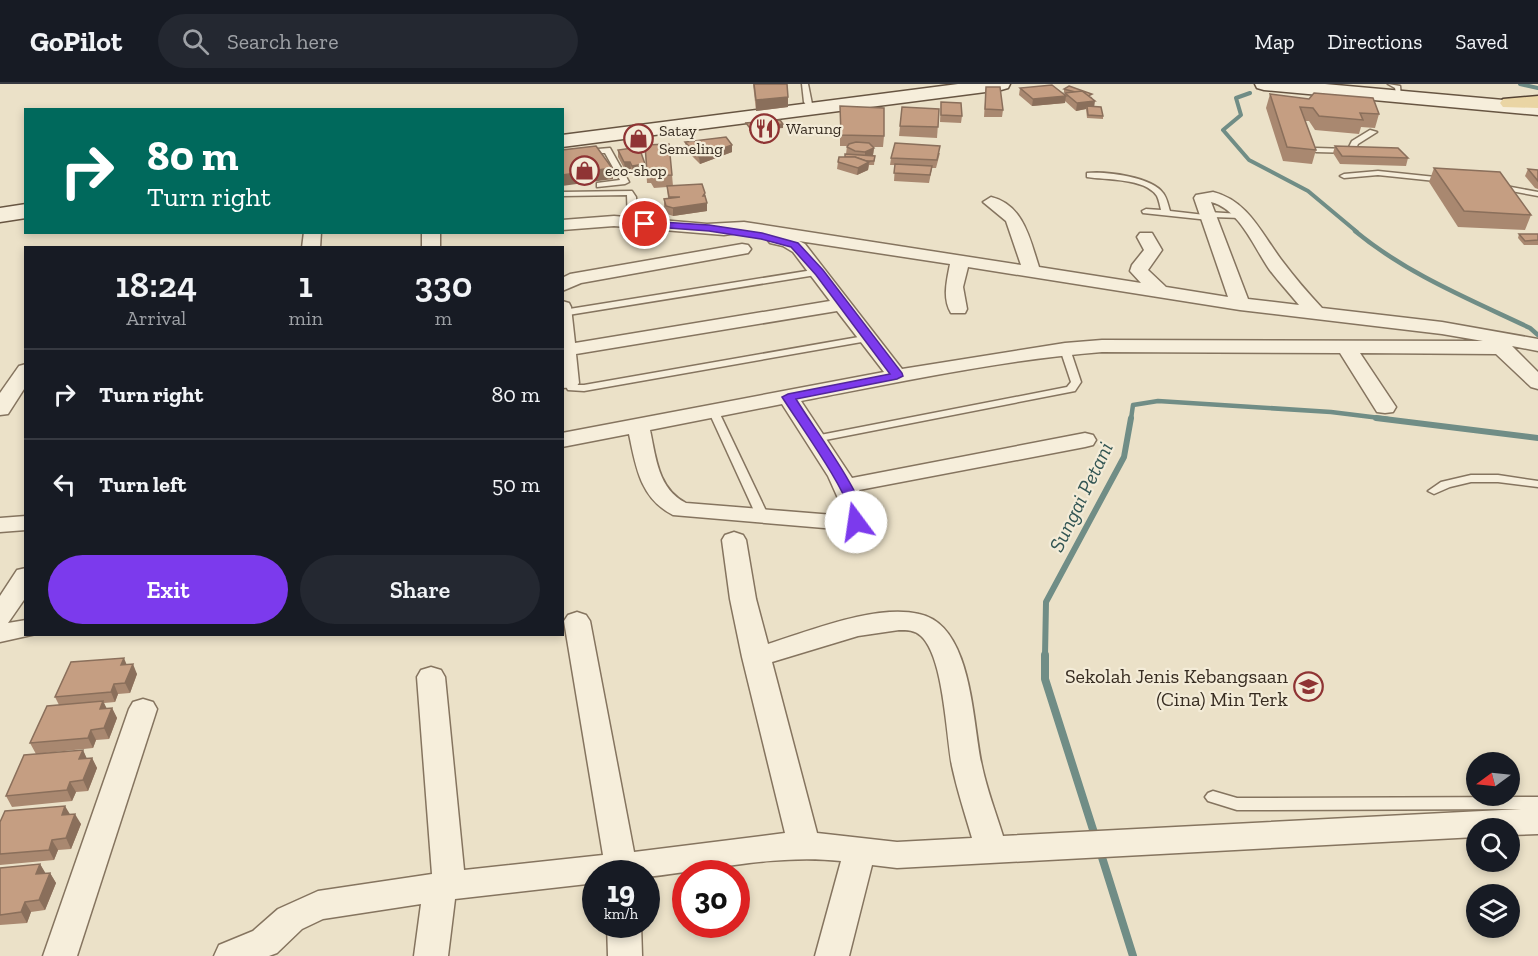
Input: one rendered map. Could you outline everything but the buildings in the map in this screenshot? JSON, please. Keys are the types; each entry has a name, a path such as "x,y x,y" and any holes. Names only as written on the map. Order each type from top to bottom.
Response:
{"main road":[{"path":"564,141 593,147 811,108 1001,84"},
{"path":"1264,84 1333,94 1395,90 1483,103 1538,107"},
{"path":"0,215 24,212"}],"street":[{"path":"1240,304 1202,198 1210,196 1228,202 1241,216 1274,264 1316,313"},
{"path":"992,202 1014,219 1032,272"},
{"path":"564,225 604,221 632,222 709,228 789,242 799,248 819,272 897,376"},
{"path":"709,228 744,227 1240,304 1538,345"},
{"path":"1146,237 1153,250 1139,267 1139,271 1160,291"},
{"path":"564,285 576,278 742,249"},
{"path":"958,309 954,287 960,261"},
{"path":"567,350 843,304"},
{"path":"564,320 569,383"},
{"path":"564,440 897,376 1065,349 1102,346 1346,346 1506,342"},
{"path":"1506,342 1538,382"},
{"path":"1346,346 1385,407"},
{"path":"0,409 24,373"},
{"path":"638,425 654,490 670,506 681,510 836,523 860,520 845,486 788,397"},
{"path":"845,486 1085,440"},
{"path":"0,525 24,523"},
{"path":"734,540 743,599 756,657 804,845"},
{"path":"0,616 24,579"},
{"path":"578,621 620,860"},
{"path":"756,657 870,624 904,621 919,622 931,627 942,646 953,684 967,764 991,850"},
{"path":"0,633 24,629"},
{"path":"430,677 444,887 431,956"},
{"path":"60,956 143,709"},
{"path":"660,864 775,846 804,845 860,849 897,855 1538,821"},
{"path":"832,956 860,849"},
{"path":"231,956 265,942 290,919 318,905 444,887 582,874"},
{"path":"624,938 625,956"}],"lane":[{"path":"805,84 807,102 811,108"},
{"path":"1351,151 1355,143 1373,132"},
{"path":"575,189 625,182 607,150 593,147"},
{"path":"1316,150 1363,152"},
{"path":"1344,176 1378,173 1455,181"},
{"path":"1090,176 1121,177 1154,189 1162,197 1166,213"},
{"path":"1490,185 1538,194"},
{"path":"564,194 629,193 632,197 632,222"},
{"path":"1146,212 1208,216"},
{"path":"564,310 819,272"},
{"path":"569,383 572,388 584,388 870,338"},
{"path":"815,439 1071,390 1076,382 1065,349"},
{"path":"713,410 762,515"},
{"path":"1434,491 1444,484 1486,478 1538,484"},
{"path":"1213,797 1238,804 1538,803"}],"waterway":[{"path":"1520,84 1538,88"},
{"name":"Sungai Petani","path":"1250,93 1236,98 1241,115 1223,130 1249,160 1308,191 1357,232"},
{"name":"Sungai Petani","path":"1355,231 1417,273 1530,328 1538,335"},
{"name":"Sungai Petani","path":"1131,419 1133,405 1158,401 1331,412 1388,419"},
{"name":"Sungai Petani","path":"1045,656 1046,602 1124,457 1131,418"},
{"name":"Sungai Petani","path":"1376,418 1538,438"},
{"name":"Sungai Petani","path":"1045,656 1045,679 1096,839"},
{"name":"Sungai Petani","path":"1100,851 1133,956"}],"place":[{"name":"Warung","path":"765,128"},
{"name":"Satay Semeling","path":"638,139"},
{"name":"eco-shop","path":"584,170"},
{"name":"Sekolah Jenis Kebangsaan (Cina) Min Terk","path":"1309,687"}],"route":[{"path":"645,224 709,228 762,236 789,242 799,248 897,376 788,397 845,486 858,513 860,520 856,522"}]}
